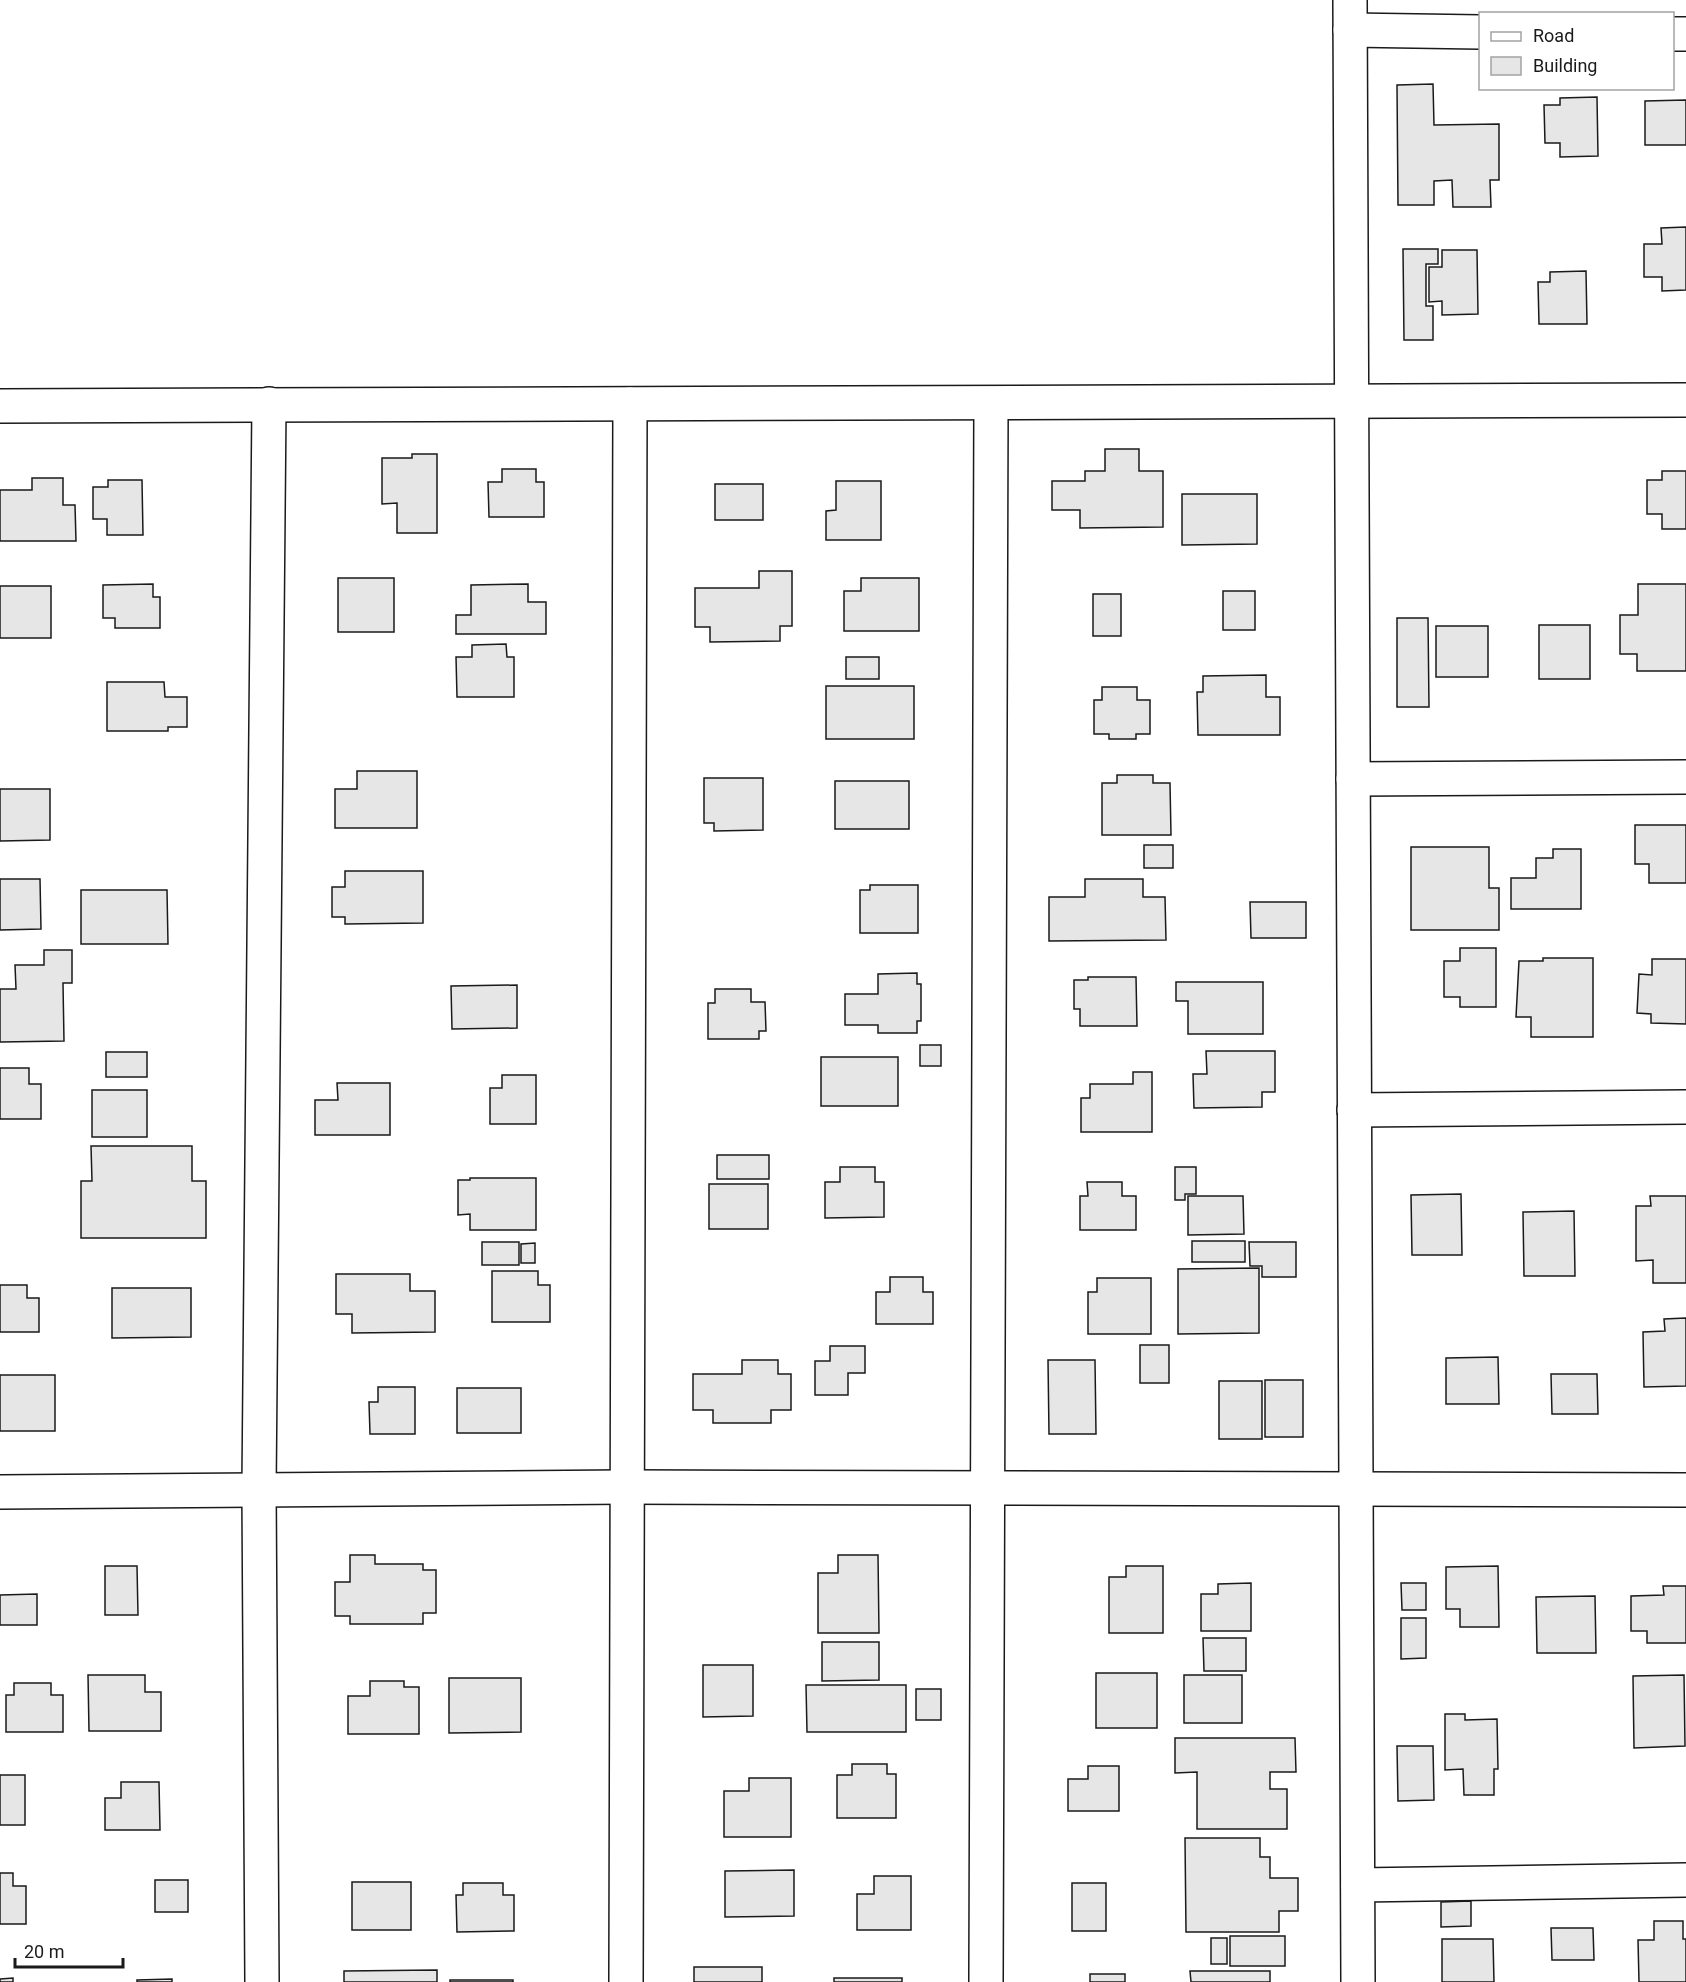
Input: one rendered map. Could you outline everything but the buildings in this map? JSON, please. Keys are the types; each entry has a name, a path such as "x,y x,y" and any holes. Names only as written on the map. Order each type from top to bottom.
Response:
{"street":[{"path":"1358,1982 1350,15 1479,32"},
{"path":"0,406 1686,400"},
{"path":"262,1982 259,1488 269,404"},
{"path":"626,1982 625,1486 630,404"},
{"path":"986,1982 990,1486 991,404"},
{"path":"1353,779 1686,777"},
{"path":"1354,1110 1686,1107"},
{"path":"0,1492 625,1486 1686,1490"},
{"path":"1358,1885 1686,1880"}]}
